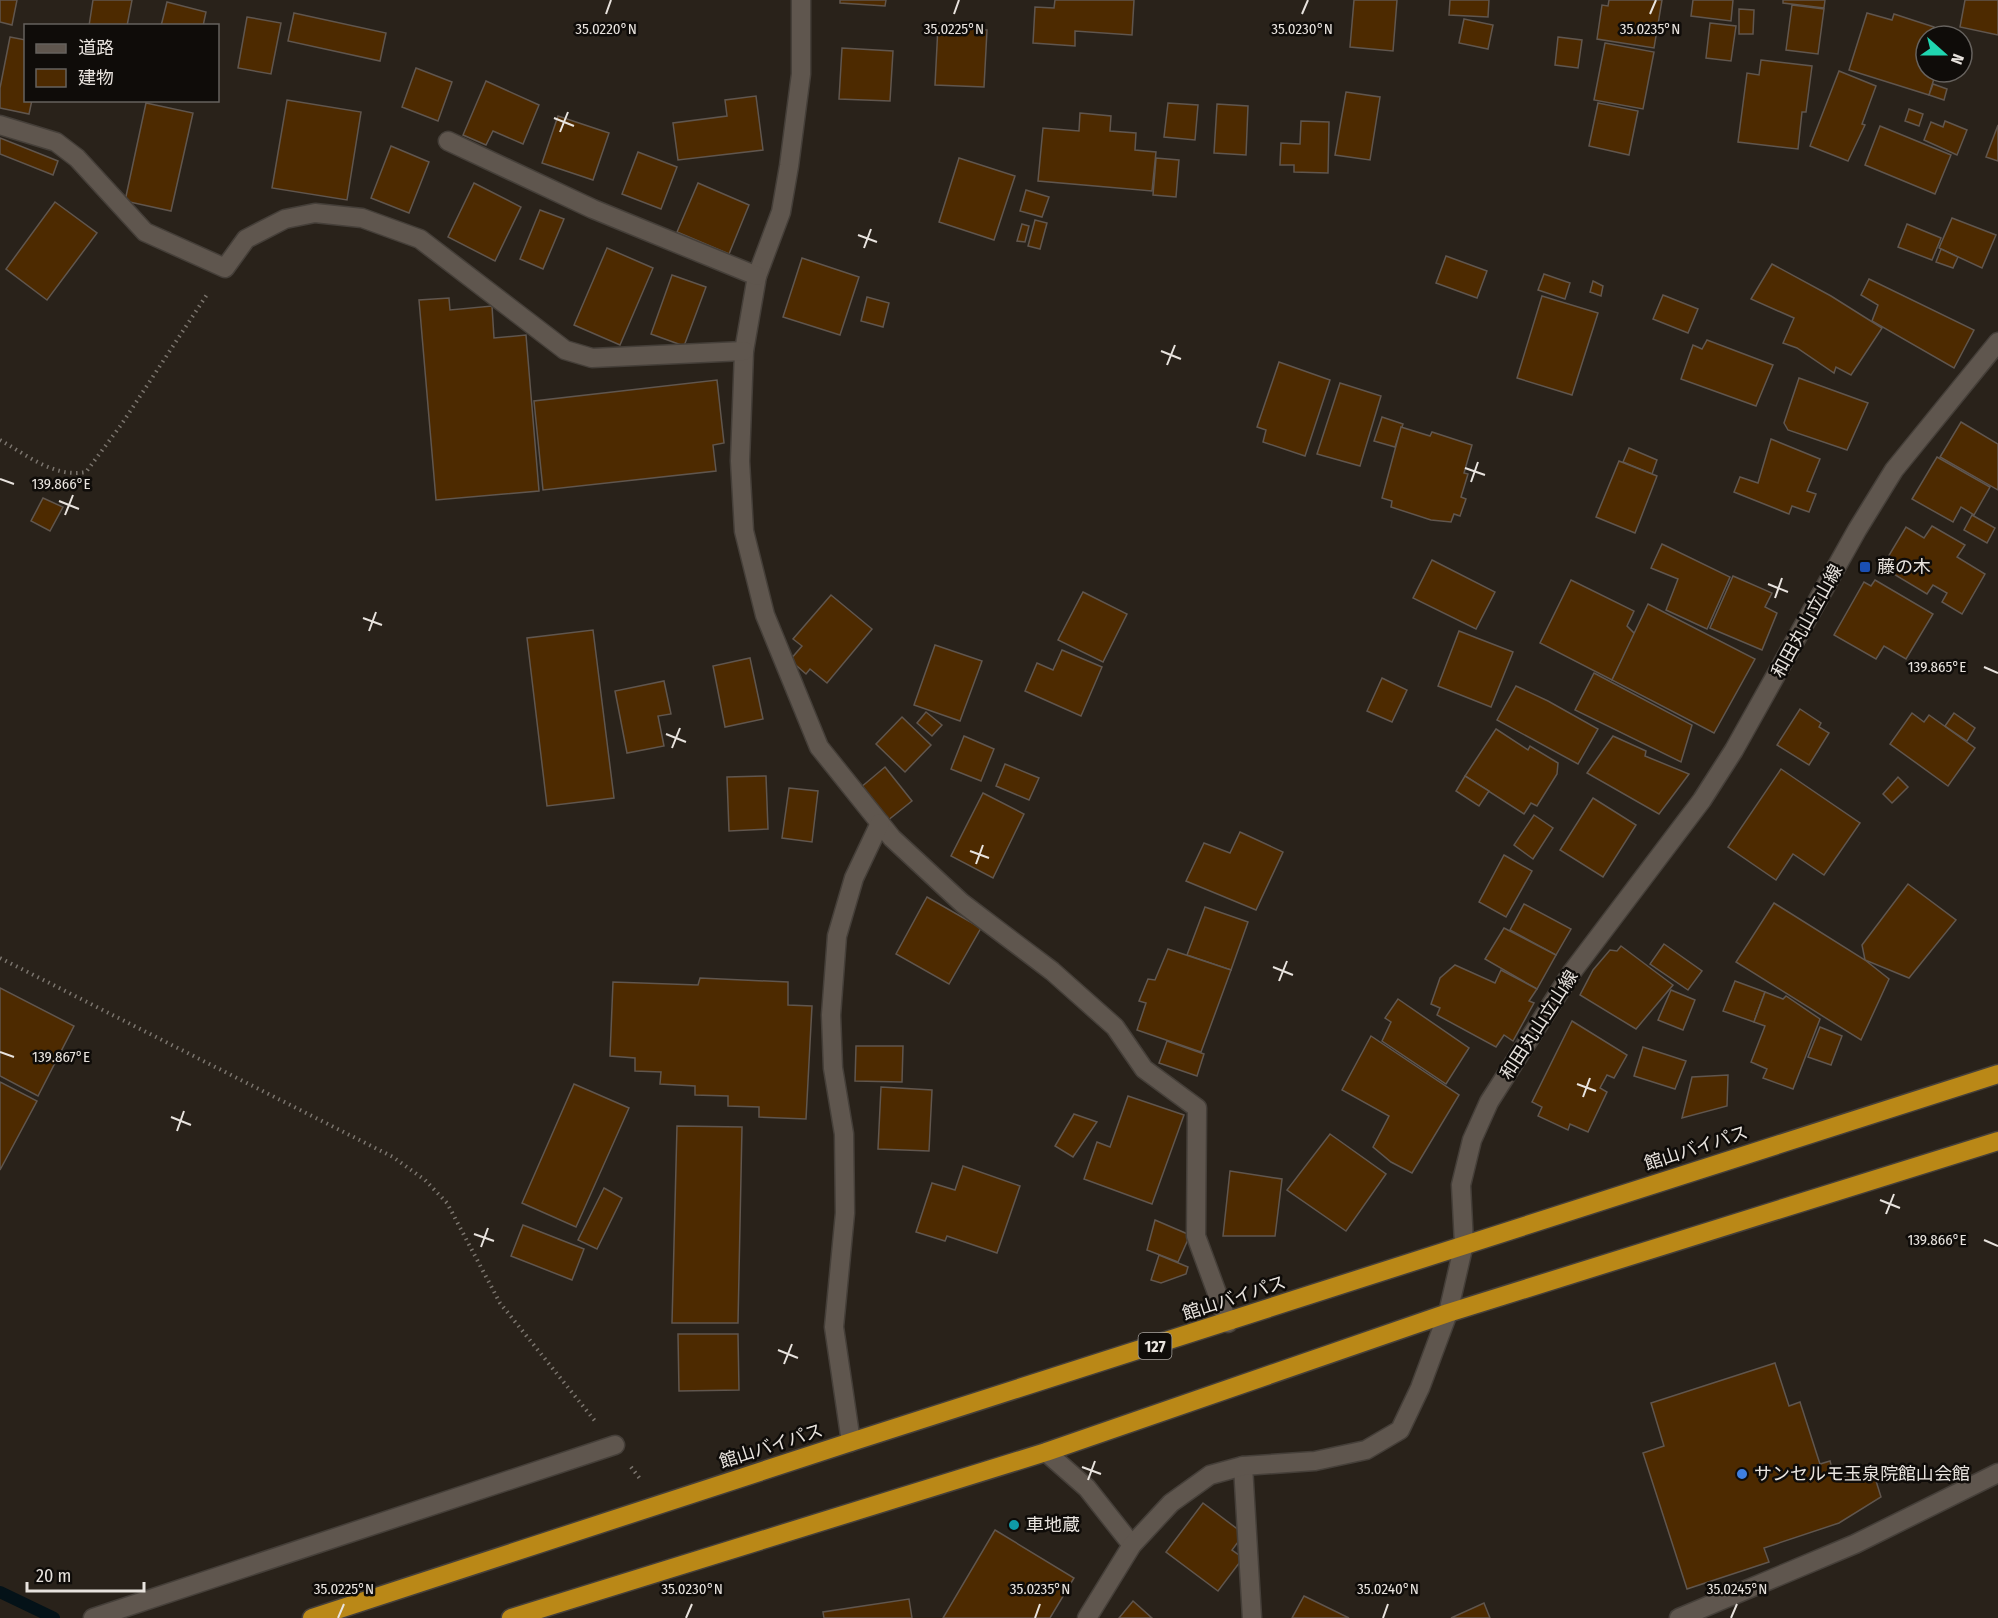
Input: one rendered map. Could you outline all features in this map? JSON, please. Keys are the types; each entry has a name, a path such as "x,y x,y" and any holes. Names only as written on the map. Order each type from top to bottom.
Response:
{"highway":[{"name":"館山バイパス","path":"312,1618 851,1442 1228,1323 1464,1244 1998,1074"},
{"path":"511,1618 1046,1452 1448,1313 1998,1141"}],"street":[{"path":"801,0 801,74 789,166 781,212 757,276 744,351 740,461 744,531 765,615 819,747 892,838 962,903 1052,971 1115,1027 1144,1069 1197,1108 1196,1236 1228,1323"},
{"path":"0,125 56,142 77,158 145,232 225,268 246,239 285,219 315,213 362,218 420,239 565,350 592,358 744,351"},
{"path":"448,141 593,209 757,276"},
{"name":"和田丸山立山線","path":"1087,1618 1132,1545 1171,1503 1210,1475 1243,1466 1315,1461 1366,1450 1400,1430 1420,1388 1448,1313 1464,1244 1461,1185 1472,1140 1489,1102 1572,972 1709,790 1894,470 1998,342"},
{"path":"851,1442 834,1327 845,1213 844,1146 833,1068 831,1016 837,936 854,878 880,823"},
{"path":"93,1618 615,1445"},
{"path":"1046,1452 1088,1488 1132,1545"},
{"path":"1243,1466 1252,1618"},
{"path":"1679,1618 1855,1544 1998,1473"}],"path":[{"path":"0,440 55,471 72,475 86,472 121,425 225,268"},
{"path":"0,958 393,1156 425,1180 447,1203 500,1303 660,1504"}],"building":[{"path":"0,0 17,0 12,25 0,22"},
{"path":"93,0 132,0 127,24 89,24"},
{"path":"840,0 886,0 885,6 840,3"},
{"path":"1055,0 1134,0 1132,35 1075,31 1075,46 1033,43 1035,7 1054,8"},
{"path":"1354,0 1397,0 1393,51 1350,47"},
{"path":"1450,0 1489,0 1488,17 1449,15"},
{"path":"1609,0 1662,0 1654,48 1597,39 1602,5 1608,6"},
{"path":"1693,0 1733,0 1731,21 1691,16"},
{"path":"1783,0 1825,0 1824,8 1783,3"},
{"path":"1965,0 1998,0 1998,35 1974,30 1974,24 1961,24"},
{"path":"167,2 206,12 203,24 162,24"},
{"path":"1792,5 1824,9 1818,54 1786,50"},
{"path":"1739,9 1754,10 1753,34 1739,34"},
{"path":"294,13 386,33 380,61 288,41"},
{"path":"1867,13 1892,20 1894,14 1925,24 1914,24 1914,84 1932,84 1929,95 1849,70"},
{"path":"247,17 281,23 271,74 238,68"},
{"path":"1464,19 1493,25 1488,49 1459,43"},
{"path":"1710,23 1736,26 1731,61 1706,58"},
{"path":"938,26 987,30 984,87 935,85"},
{"path":"10,37 24,40 24,102 32,102 29,114 0,108 0,88"},
{"path":"1558,37 1582,40 1578,68 1555,65"},
{"path":"1605,43 1654,52 1643,109 1594,100"},
{"path":"842,48 893,51 890,101 839,99"},
{"path":"1761,60 1812,66 1806,112 1802,112 1798,149 1738,142 1747,73 1759,75"},
{"path":"416,68 452,82 438,121 402,107"},
{"path":"1839,71 1876,86 1862,124 1865,125 1848,161 1810,146"},
{"path":"486,81 539,105 523,144 493,131 486,145 463,135"},
{"path":"1933,84 1947,89 1944,100 1929,95"},
{"path":"1346,92 1380,97 1370,160 1335,155"},
{"path":"756,96 763,150 678,160 673,123 727,116 725,100"},
{"path":"287,100 361,112 347,200 272,188"},
{"path":"146,103 193,113 171,211 125,201"},
{"path":"1168,103 1198,105 1195,140 1164,137"},
{"path":"1598,103 1638,111 1629,155 1589,146"},
{"path":"1217,104 1248,106 1246,155 1214,153"},
{"path":"1909,109 1923,114 1919,126 1905,121"},
{"path":"1080,113 1111,116 1110,131 1136,133 1135,150 1156,152 1152,191 1038,181 1043,128 1079,131"},
{"path":"558,116 609,133 593,180 542,163"},
{"path":"1301,121 1329,122 1328,173 1294,172 1294,165 1280,165 1281,143 1300,144"},
{"path":"1945,121 1967,130 1957,155 1924,140 1931,122 1943,127"},
{"path":"1998,125 1998,161 1986,157"},
{"path":"1880,126 1951,155 1935,194 1865,165"},
{"path":"0,138 58,161 53,175 0,154"},
{"path":"391,146 429,162 409,213 371,198"},
{"path":"638,152 677,167 661,209 622,194"},
{"path":"959,158 1015,176 994,240 939,222"},
{"path":"1156,158 1179,160 1176,197 1153,195"},
{"path":"474,183 521,207 495,261 448,237"},
{"path":"698,183 749,205 729,254 677,232"},
{"path":"1026,190 1049,197 1042,217 1020,211"},
{"path":"55,202 97,233 47,300 6,269"},
{"path":"540,210 564,219 543,269 520,259"},
{"path":"1952,218 1996,235 1982,268 1939,248"},
{"path":"1035,220 1047,223 1040,249 1028,246"},
{"path":"1022,224 1029,226 1025,242 1017,241"},
{"path":"1907,224 1941,238 1932,260 1898,247"},
{"path":"607,248 653,268 620,345 574,325"},
{"path":"1941,249 1958,257 1953,268 1936,262"},
{"path":"1446,256 1487,271 1477,298 1436,283"},
{"path":"802,258 859,277 840,335 783,317"},
{"path":"1772,264 1831,296 1882,328 1851,375 1836,367 1834,373 1797,348 1783,343 1794,318 1751,299"},
{"path":"1544,274 1570,283 1565,299 1538,290"},
{"path":"672,275 706,287 684,346 651,334"},
{"path":"1869,279 1974,330 1954,368 1872,321 1878,305 1861,295"},
{"path":"1593,281 1603,286 1601,296 1590,292"},
{"path":"1663,295 1698,309 1688,333 1653,319"},
{"path":"1542,296 1598,313 1572,395 1517,378"},
{"path":"867,297 889,303 883,327 861,321"},
{"path":"449,298 450,310 492,306 494,338 526,335 539,491 436,500 419,300"},
{"path":"1707,340 1773,365 1756,406 1681,379 1693,345 1702,349"},
{"path":"1279,362 1330,380 1305,456 1263,442 1266,430 1257,427"},
{"path":"1799,378 1868,403 1847,450 1788,430 1784,423"},
{"path":"717,380 724,443 713,445 716,471 543,490 534,401"},
{"path":"1340,383 1381,396 1360,466 1317,454"},
{"path":"1382,417 1403,424 1395,447 1374,441"},
{"path":"1961,422 1998,444 1998,490 1940,457"},
{"path":"1401,427 1430,436 1432,432 1472,445 1464,473 1468,474 1461,497 1466,499 1460,516 1454,514 1451,522 1431,520 1391,507 1392,501 1382,498"},
{"path":"1771,439 1820,459 1807,491 1816,494 1809,512 1792,506 1789,514 1734,492 1740,477 1758,483"},
{"path":"1629,448 1657,460 1652,474 1623,462"},
{"path":"1937,457 1990,487 1974,515 1961,507 1953,522 1912,499"},
{"path":"1619,461 1657,476 1635,533 1596,517"},
{"path":"43,498 63,507 50,531 31,521"},
{"path":"1972,515 1995,528 1987,543 1964,530"},
{"path":"1932,526 1965,545 1957,557 1985,574 1962,614 1942,602 1947,593 1933,585 1927,594 1882,567 1906,527 1924,538"},
{"path":"1662,544 1730,577 1707,629 1666,610 1678,579 1651,568"},
{"path":"1432,560 1495,592 1476,629 1413,598"},
{"path":"1733,576 1772,593 1765,607 1777,613 1762,650 1710,628"},
{"path":"1571,580 1634,611 1627,626 1635,634 1612,680 1540,643"},
{"path":"1875,580 1933,614 1906,659 1884,646 1876,659 1834,635 1864,582 1871,586"},
{"path":"1083,592 1127,614 1103,662 1058,640"},
{"path":"831,595 872,629 827,683 810,669 806,674 790,660 802,646 793,639"},
{"path":"1648,604 1755,659 1714,733 1612,680"},
{"path":"593,630 614,798 547,806 527,638"},
{"path":"1459,631 1513,652 1491,707 1438,686"},
{"path":"935,645 982,661 960,721 914,705"},
{"path":"1062,650 1102,667 1081,716 1025,691 1037,663 1053,670"},
{"path":"750,658 763,719 725,727 713,666"},
{"path":"1594,673 1692,725 1681,762 1575,710"},
{"path":"1382,678 1407,690 1392,722 1367,711"},
{"path":"664,681 671,714 658,716 664,746 627,753 615,691"},
{"path":"1516,686 1598,729 1578,764 1497,720"},
{"path":"1800,709 1821,723 1819,727 1829,733 1809,765 1777,745"},
{"path":"926,712 942,725 932,736 917,723"},
{"path":"1912,713 1924,722 1929,715 1975,748 1948,786 1890,744"},
{"path":"1954,713 1975,728 1967,741 1945,726"},
{"path":"902,717 931,745 905,772 876,744"},
{"path":"1496,729 1528,750 1530,746 1558,763 1557,774 1537,806 1531,803 1524,814 1465,776"},
{"path":"964,736 994,749 981,781 951,769"},
{"path":"1613,736 1646,751 1645,756 1689,774 1659,814 1587,773"},
{"path":"1005,764 1039,778 1029,800 996,786"},
{"path":"885,767 912,801 887,821 860,788"},
{"path":"1781,769 1860,823 1824,875 1793,854 1776,880 1728,847"},
{"path":"766,776 768,829 729,831 727,777"},
{"path":"1465,776 1489,791 1479,806 1456,791"},
{"path":"1898,777 1908,787 1892,803 1883,794"},
{"path":"789,788 818,791 812,842 782,838"},
{"path":"983,793 1024,814 993,878 951,856"},
{"path":"1593,798 1636,825 1603,877 1560,850"},
{"path":"1534,815 1553,828 1533,859 1514,845"},
{"path":"1240,832 1283,852 1256,910 1186,881 1204,843 1230,853"},
{"path":"1504,855 1532,871 1506,917 1479,902"},
{"path":"1908,884 1956,920 1909,978 1865,960 1862,945"},
{"path":"927,897 981,928 949,984 896,954"},
{"path":"1774,903 1865,960 1889,979 1861,1040 1736,962"},
{"path":"1524,904 1571,929 1556,955 1510,930"},
{"path":"1205,907 1248,922 1231,970 1187,955"},
{"path":"1504,928 1556,955 1537,989 1485,959"},
{"path":"1664,944 1702,971 1688,990 1650,964"},
{"path":"1621,946 1673,985 1636,1029 1580,995 1593,970 1610,950 1617,951"},
{"path":"1168,949 1231,970 1201,1052 1137,1030 1146,1003 1139,1001 1148,979 1155,980"},
{"path":"1455,965 1495,983 1501,970 1537,989 1529,1001 1534,1003 1513,1041 1504,1035 1496,1047 1437,1015 1440,1008 1431,1004 1440,978"},
{"path":"700,978 788,982 788,1005 812,1006 806,1119 759,1117 759,1107 728,1106 728,1096 695,1095 695,1086 660,1084 661,1072 635,1071 635,1058 610,1056 613,982 698,985"},
{"path":"1735,981 1765,992 1754,1022 1723,1011"},
{"path":"0,988 74,1026 38,1096 0,1076"},
{"path":"1671,990 1695,1000 1683,1030 1658,1020"},
{"path":"1765,992 1783,999 1786,996 1820,1019 1793,1089 1763,1078 1767,1069 1751,1062 1765,1026 1754,1022"},
{"path":"1398,999 1469,1048 1446,1084 1382,1041 1391,1022 1385,1018"},
{"path":"1572,1021 1627,1055 1614,1078 1607,1075 1600,1088 1607,1092 1588,1132 1570,1124 1568,1130 1538,1116 1542,1107 1532,1102"},
{"path":"1820,1027 1842,1036 1831,1065 1808,1057"},
{"path":"1371,1036 1459,1095 1412,1173 1391,1162 1373,1147 1389,1116 1342,1090"},
{"path":"1167,1041 1204,1054 1197,1076 1159,1063"},
{"path":"856,1046 903,1046 902,1082 855,1081"},
{"path":"1643,1047 1686,1061 1675,1089 1634,1076"},
{"path":"1728,1075 1727,1106 1682,1118 1692,1077"},
{"path":"0,1082 37,1101 0,1170"},
{"path":"574,1084 629,1108 576,1227 522,1203"},
{"path":"881,1087 932,1090 929,1151 878,1149"},
{"path":"1128,1096 1184,1115 1152,1204 1084,1179 1097,1142 1110,1147"},
{"path":"1074,1114 1097,1122 1073,1157 1055,1146"},
{"path":"677,1126 742,1127 738,1323 672,1323"},
{"path":"1330,1134 1386,1174 1346,1231 1287,1190"},
{"path":"963,1166 1020,1186 997,1253 947,1236 945,1241 916,1232 932,1183 955,1190"},
{"path":"1230,1171 1282,1179 1275,1236 1223,1236"},
{"path":"604,1188 622,1198 597,1249 578,1240"},
{"path":"1155,1220 1190,1235 1178,1262 1147,1250"},
{"path":"523,1225 584,1249 572,1280 511,1256"},
{"path":"1159,1255 1188,1267 1186,1274 1161,1283 1151,1280"},
{"path":"678,1334 738,1334 739,1390 679,1391"},
{"name":"サンセルモ玉泉院館山会館","path":"1775,1363 1789,1406 1800,1402 1820,1464 1830,1461 1835,1480 1872,1468 1881,1497 1839,1523 1764,1548 1769,1562 1687,1589 1643,1453 1664,1446 1651,1403"},
{"path":"1203,1503 1244,1534 1232,1550 1243,1558 1218,1591 1166,1552"},
{"path":"995,1530 1074,1578 1050,1618 943,1618"},
{"path":"1304,1596 1349,1618 1292,1618"},
{"path":"909,1599 912,1618 824,1618 823,1612"},
{"path":"1133,1601 1152,1618 1119,1618"},
{"path":"1484,1603 1490,1618 1451,1618"}],"waterway":[{"path":"0,1592 54,1618"}],"place":[{"name":"藤の木","path":"1865,567"},
{"name":"サンセルモ玉泉院館山会館","path":"1742,1474"},
{"name":"車地蔵","path":"1014,1525"}]}
